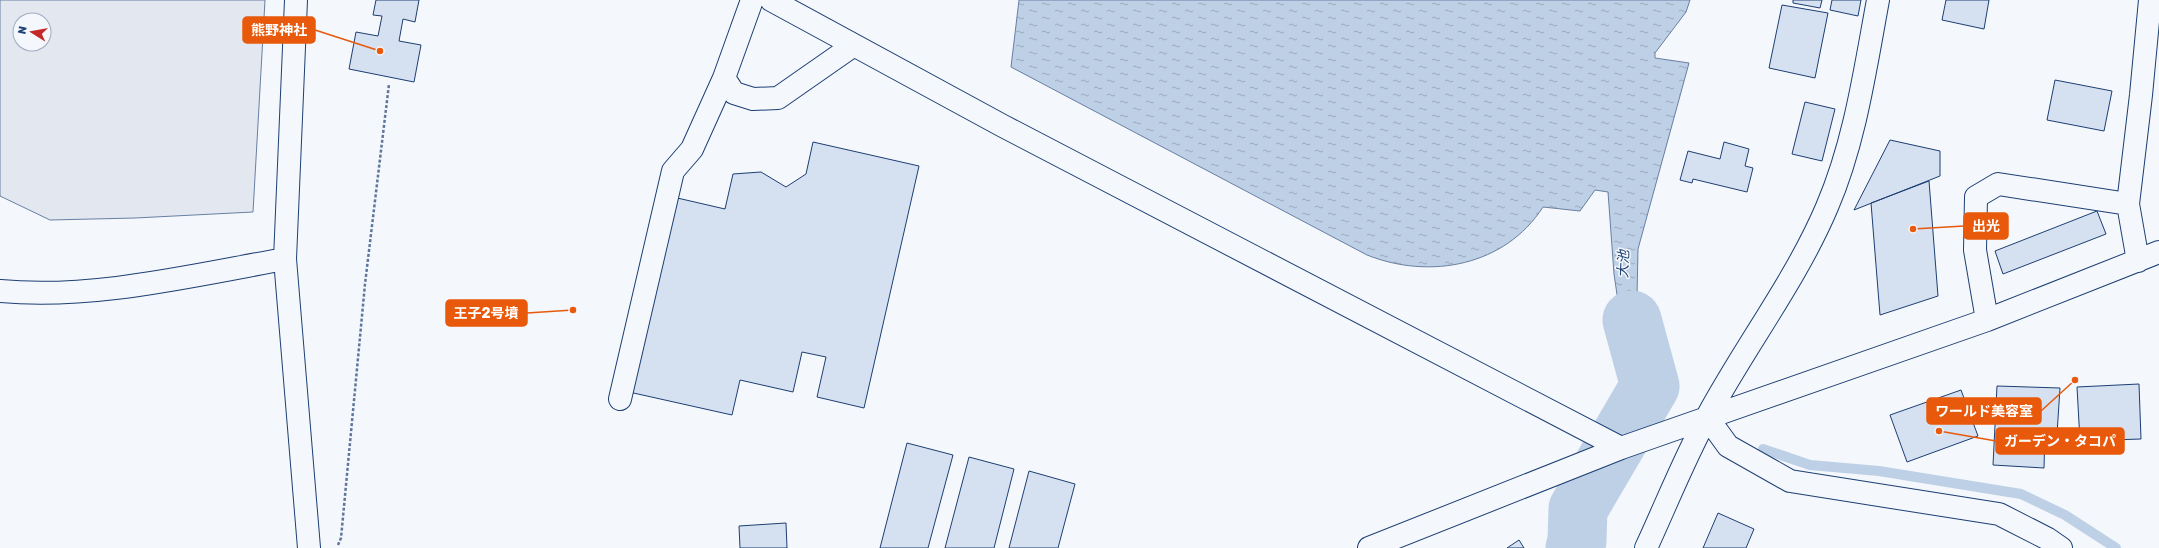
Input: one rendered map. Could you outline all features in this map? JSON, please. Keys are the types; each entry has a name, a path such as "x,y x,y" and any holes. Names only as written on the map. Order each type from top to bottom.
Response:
{"street":[{"path":"296,0 285,259 309,548"},
{"path":"620,399 673,171 692,149 724,78 752,0"},
{"path":"771,0 1003,126 1621,448"},
{"path":"1646,548 1707,417 1805,253 1827,207 1841,168 1856,117 1878,0"},
{"path":"2138,261 2128,204 2150,96 2150,0"},
{"path":"724,78 734,93 753,99 778,98 854,45"},
{"path":"1987,320 1975,250 1976,197 1998,184 2128,204"},
{"path":"1369,548 1621,448 1987,320 2159,252"},
{"path":"0,291 32,294 128,286 285,259"},
{"path":"1707,417 1728,446 1790,481 1998,514 2048,539 2061,548"}],"path":[{"path":"337,548 341,538 365,284 389,84"}],"shaded area":[{"path":"0,0 265,0 253,212 135,218 50,220 0,196"}],"water":[{"path":"1019,0 1690,0 1686,12 1655,53 1655,58 1689,63 1638,249 1637,297 1640,317 1665,391 1649,404 1644,400 1624,342 1614,274 1608,192 1595,190 1580,211 1543,207 1527,227 1508,243 1487,255 1464,262 1440,266 1416,266 1391,263 1367,255 1011,67"}],"building":[{"path":"376,0 419,0 415,22 403,19 399,41 421,45 414,82 349,69 356,32 378,36 382,16 373,15"},
{"path":"1793,0 1822,0 1820,8 1793,3"},
{"path":"1832,0 1861,0 1858,16 1830,10"},
{"path":"1946,0 1989,0 1984,29 1942,20"},
{"path":"1782,5 1828,13 1815,78 1769,68"},
{"path":"2055,80 2112,91 2104,131 2047,120"},
{"path":"1805,102 1835,109 1822,161 1792,154"},
{"path":"1890,140 1940,151 1940,176 1854,210"},
{"path":"813,142 919,166 864,408 817,397 826,357 802,352 793,392 740,380 732,415 629,392 673,197 725,209 733,174 761,172 786,187 806,174"},
{"path":"1724,142 1749,149 1745,166 1753,168 1747,192 1693,179 1692,183 1680,180 1688,151 1720,159"},
{"path":"1929,181 1938,296 1880,315 1871,203"},
{"path":"2097,211 2106,234 2003,274 1995,251"},
{"path":"2139,384 2141,439 2080,441 2077,387"},
{"path":"1997,386 2060,388 2057,434 2045,433 2044,468 1993,465"},
{"path":"1961,390 1978,436 1907,462 1890,415"},
{"path":"907,443 953,455 928,548 880,548"},
{"path":"969,457 1014,469 994,548 945,548"},
{"path":"1029,471 1075,484 1058,548 1009,548"},
{"path":"1718,513 1754,529 1746,548 1703,548"},
{"path":"786,523 787,548 740,548 739,526"},
{"path":"1519,540 1524,548 1507,548"}],"waterway":[{"name":"大池","path":"1575,548 1577,541 1578,509 1650,386 1632,320"},
{"path":"1763,449 1810,465 1879,471 2021,494 2065,515 2116,548"}],"place":[{"name":"熊野神社","path":"380,51"},
{"name":"出光","path":"1913,229"},
{"name":"王子2号墳","path":"573,310"},
{"name":"ワールド美容室","path":"2075,380"},
{"name":"ガーデン・タコパ","path":"1939,431"}]}
